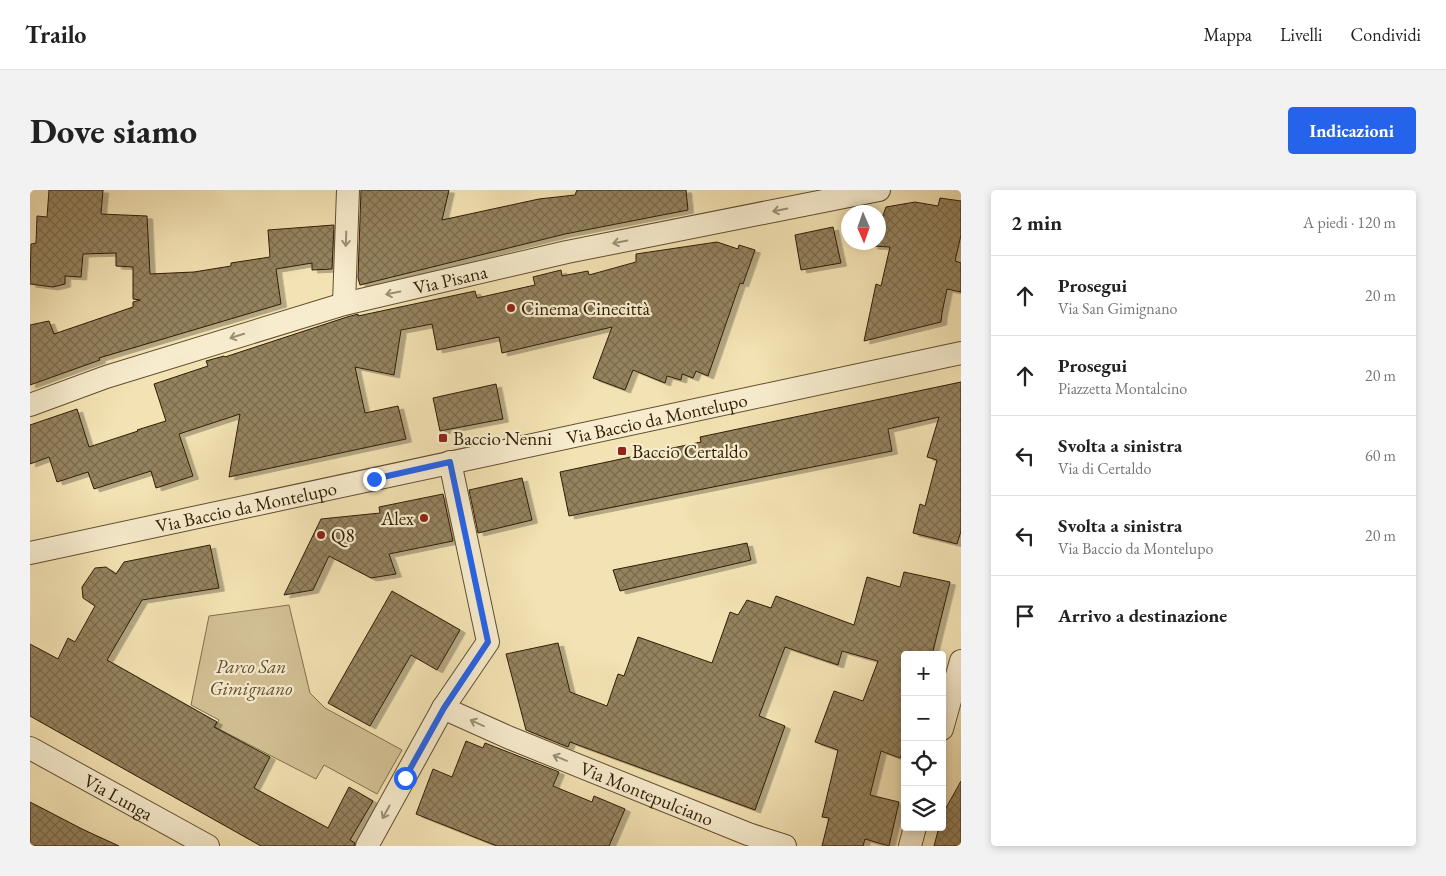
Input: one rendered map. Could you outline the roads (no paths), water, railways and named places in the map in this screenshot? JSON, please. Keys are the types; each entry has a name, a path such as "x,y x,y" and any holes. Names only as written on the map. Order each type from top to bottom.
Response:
{"street":[{"path":"344,304 348,190"},
{"name":"Via Pisana","path":"30,405 106,377 344,304 567,252 879,190"},
{"name":"Via Baccio da Montelupo","path":"30,554 961,353"},
{"path":"367,846 444,708 488,642 450,462"},
{"path":"946,715 961,661"},
{"name":"Via Montepulciano","path":"444,708 510,738 739,830 784,846"},
{"name":"Via Lunga","path":"30,748 208,846"},
{"path":"910,846 915,831"}],"place":[{"name":"Cinema Cinecittà","path":"511,308"},
{"name":"Baccio Nenni","path":"443,438"},
{"name":"Baccio Certaldo","path":"622,451"},
{"name":"Alex","path":"424,518"},
{"name":"Q8","path":"321,535"}],"park label":[{"name":"Parco San Gimignano","path":"251,677"}]}
